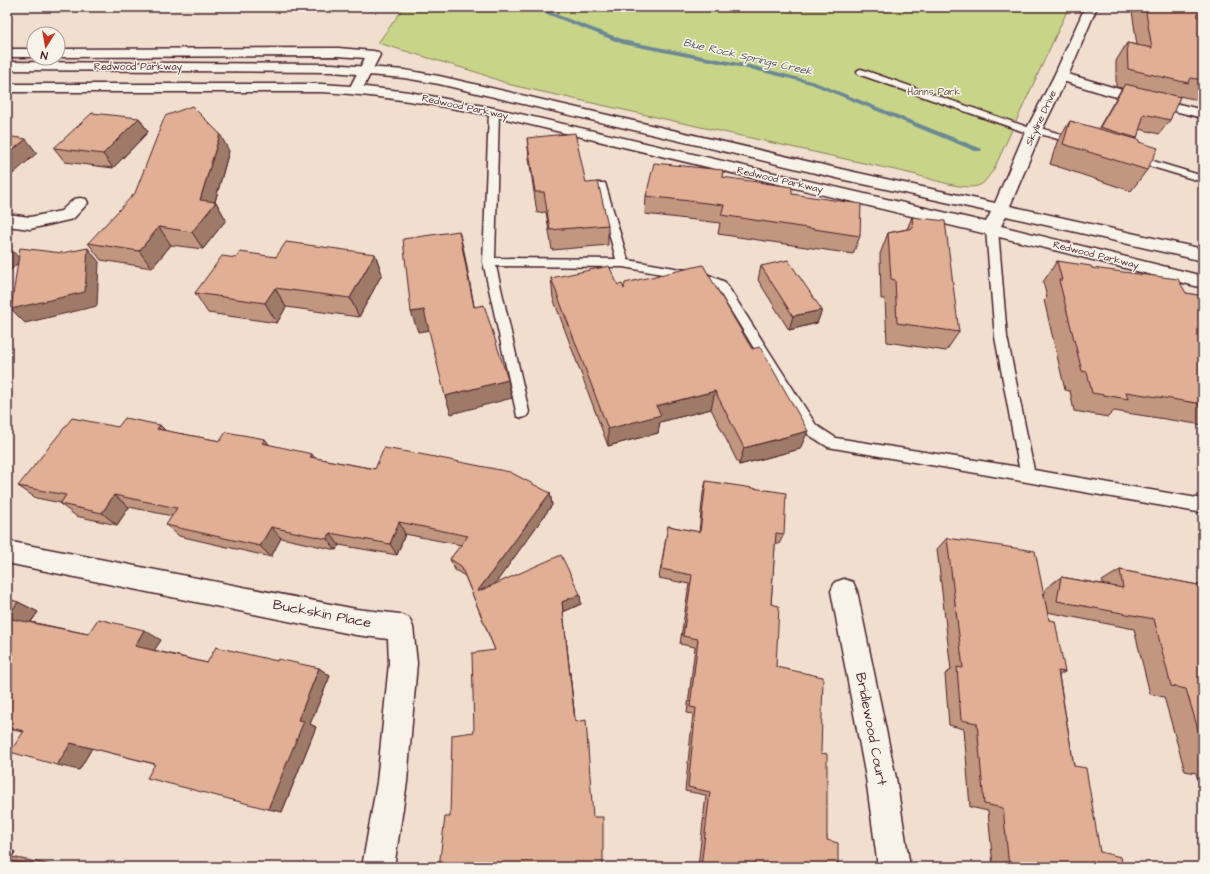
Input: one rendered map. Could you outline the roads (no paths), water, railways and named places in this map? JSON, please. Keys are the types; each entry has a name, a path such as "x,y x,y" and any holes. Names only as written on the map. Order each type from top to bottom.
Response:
{"main road":[{"name":"Skyline Drive","path":"992,230 999,210 1010,189 1034,131 1091,7"},
{"name":"Redwood Parkway","path":"66,53 338,52 373,55 356,89"},
{"path":"7,53 26,53"},
{"name":"Redwood Parkway","path":"7,66 332,68 439,80 845,176 1173,247 1203,255"},
{"path":"1060,76 1114,92 1203,114"},
{"name":"Redwood Parkway","path":"7,88 322,88 356,89 414,96 494,112 1062,246 1203,282"},
{"path":"7,220 30,223 67,215 80,203"},
{"name":"Buckskin Place","path":"7,552 356,622 400,627 403,663 392,782 378,867"},
{"name":"Bridlewood Court","path":"844,591 881,778 894,867"}],"lane":[{"path":"861,72 1034,131 1088,145"},
{"path":"494,112 489,262 522,412"},
{"path":"1126,157 1203,179"},
{"path":"602,185 623,263"},
{"path":"992,230 1001,337 1028,475"},
{"path":"489,262 623,263 704,277 722,285 811,429 833,443 1203,506"}],"waterway":[{"name":"Blue Rock Springs Creek","path":"532,7 625,43 754,68 813,83 978,149"}],"park label":[{"name":"Hanns Park","path":"934,92"}]}
